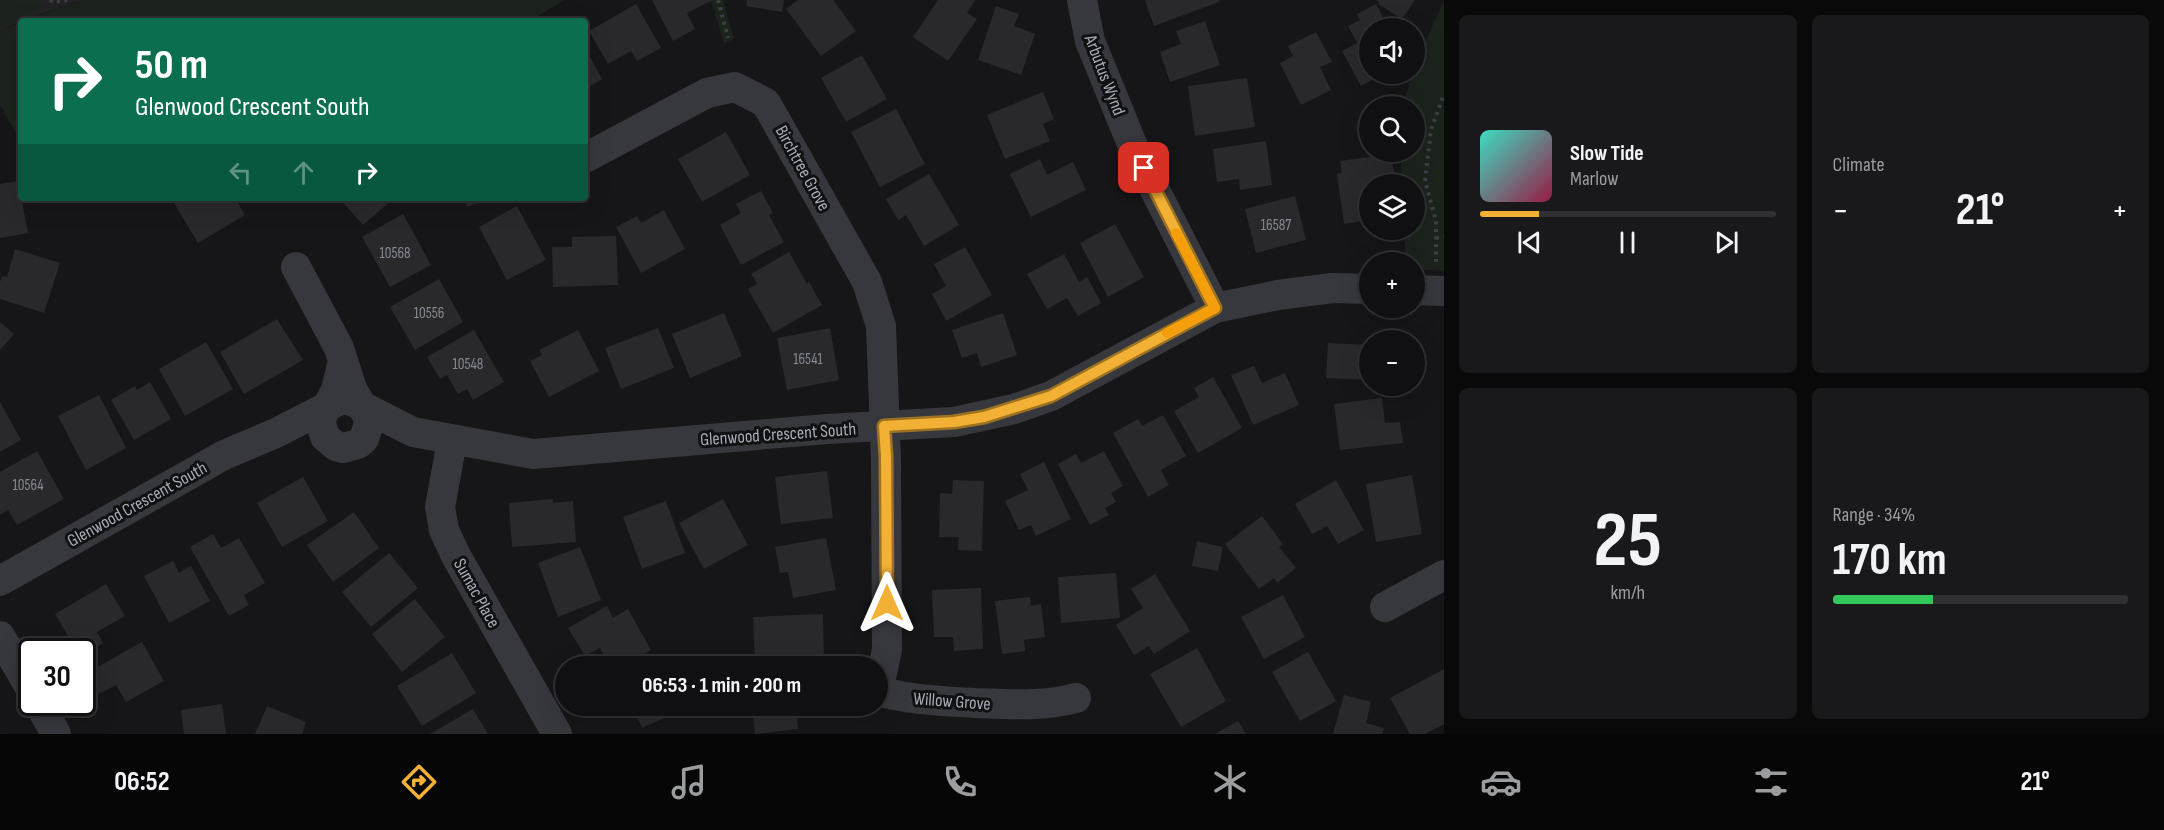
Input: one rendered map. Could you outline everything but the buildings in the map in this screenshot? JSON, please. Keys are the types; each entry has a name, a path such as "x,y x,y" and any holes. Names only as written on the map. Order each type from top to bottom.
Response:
{"street":[{"name":"Arbutus Wynd","path":"1082,0 1090,41 1134,149 1215,308"},
{"name":"Birchtree Grove","path":"588,156 707,93 735,87 766,103 867,282 881,326 884,426"},
{"path":"296,267 339,348 352,389 369,423 364,439 344,443 321,430 326,409 336,390 343,361"},
{"name":"Glenwood Crescent South","path":"363,408 413,432 452,441 533,454 827,429 954,422 984,417 1051,396 1215,308 1278,295 1332,288 1359,289"},
{"path":"1425,290 1444,291"},
{"path":"326,409 332,403 348,400 363,408"},
{"name":"Glenwood Crescent South","path":"0,581 224,455 326,409"},
{"name":"Willow Grove","path":"884,426 887,650 878,691 919,700 1036,705 1076,698"},
{"name":"Glenwood Crescent South","path":"276,433 309,436 344,443 413,432"},
{"name":"Sumac Place","path":"452,441 440,507 444,530 455,554 557,734"},
{"path":"1385,607 1444,575"},
{"path":"0,636 18,667"},
{"path":"46,716 56,734"}],"path":[{"path":"50,0 68,0"},
{"path":"718,0 728,38"},
{"path":"1436,262 1436,221 1425,181 1431,130 1444,93"},
{"path":"1436,238 1444,237"}],"shaded area":[{"path":"0,0 82,0 30,18 18,18 18,22 0,31"},
{"path":"0,0 37,0 41,6 18,18 0,29"},
{"path":"82,0 565,0 534,18 31,18"},
{"path":"711,0 723,0 734,39 724,43"},
{"path":"1444,0 1444,271 1425,270 1425,252 1405,252 1405,240 1425,240 1425,174 1401,174 1401,162 1425,162 1425,96 1405,96 1410,84 1425,84 1425,43"},
{"path":"18,23 18,137 0,105 0,31"}],"slow traffic":[{"path":"1167,333 1215,308 1176,233"}],"route":[{"path":"887,603 884,426 954,422 984,417 1051,396 1215,308 1144,168"}]}
